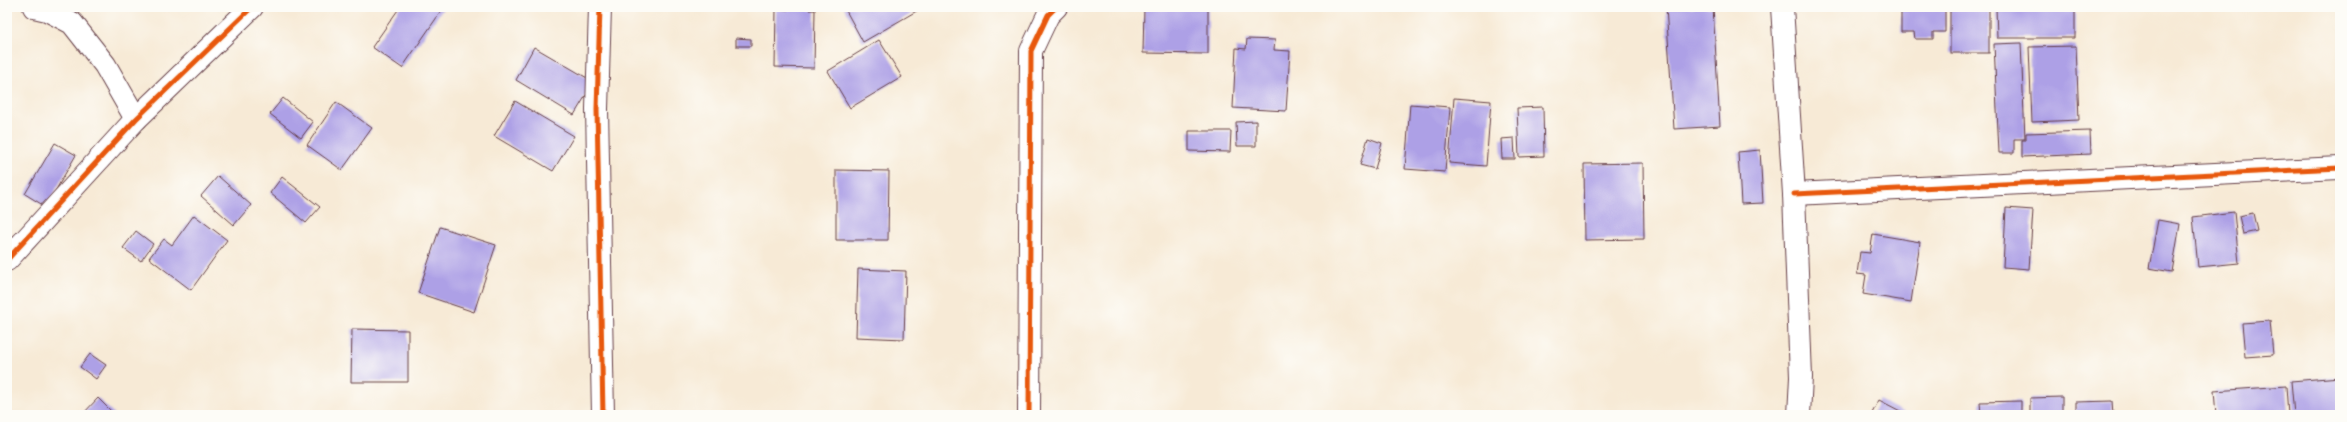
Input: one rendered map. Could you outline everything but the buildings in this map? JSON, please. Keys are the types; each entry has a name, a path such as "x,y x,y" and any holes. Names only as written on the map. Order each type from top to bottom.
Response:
{"street":[{"path":"34,7 47,10 72,23 105,66 136,119"},
{"path":"7,260 136,119 252,7"},
{"path":"600,7 597,109 603,415"},
{"path":"1029,415 1031,52 1048,15 1056,7"},
{"path":"1782,7 1794,194 1801,377 1799,415"},
{"path":"1794,194 2340,168"}],"cycle path":[{"path":"7,260 136,119 252,7"},
{"path":"600,7 597,109 603,415"},
{"path":"1029,415 1031,51 1048,15 1056,7"},
{"path":"1794,194 2340,168"}]}
